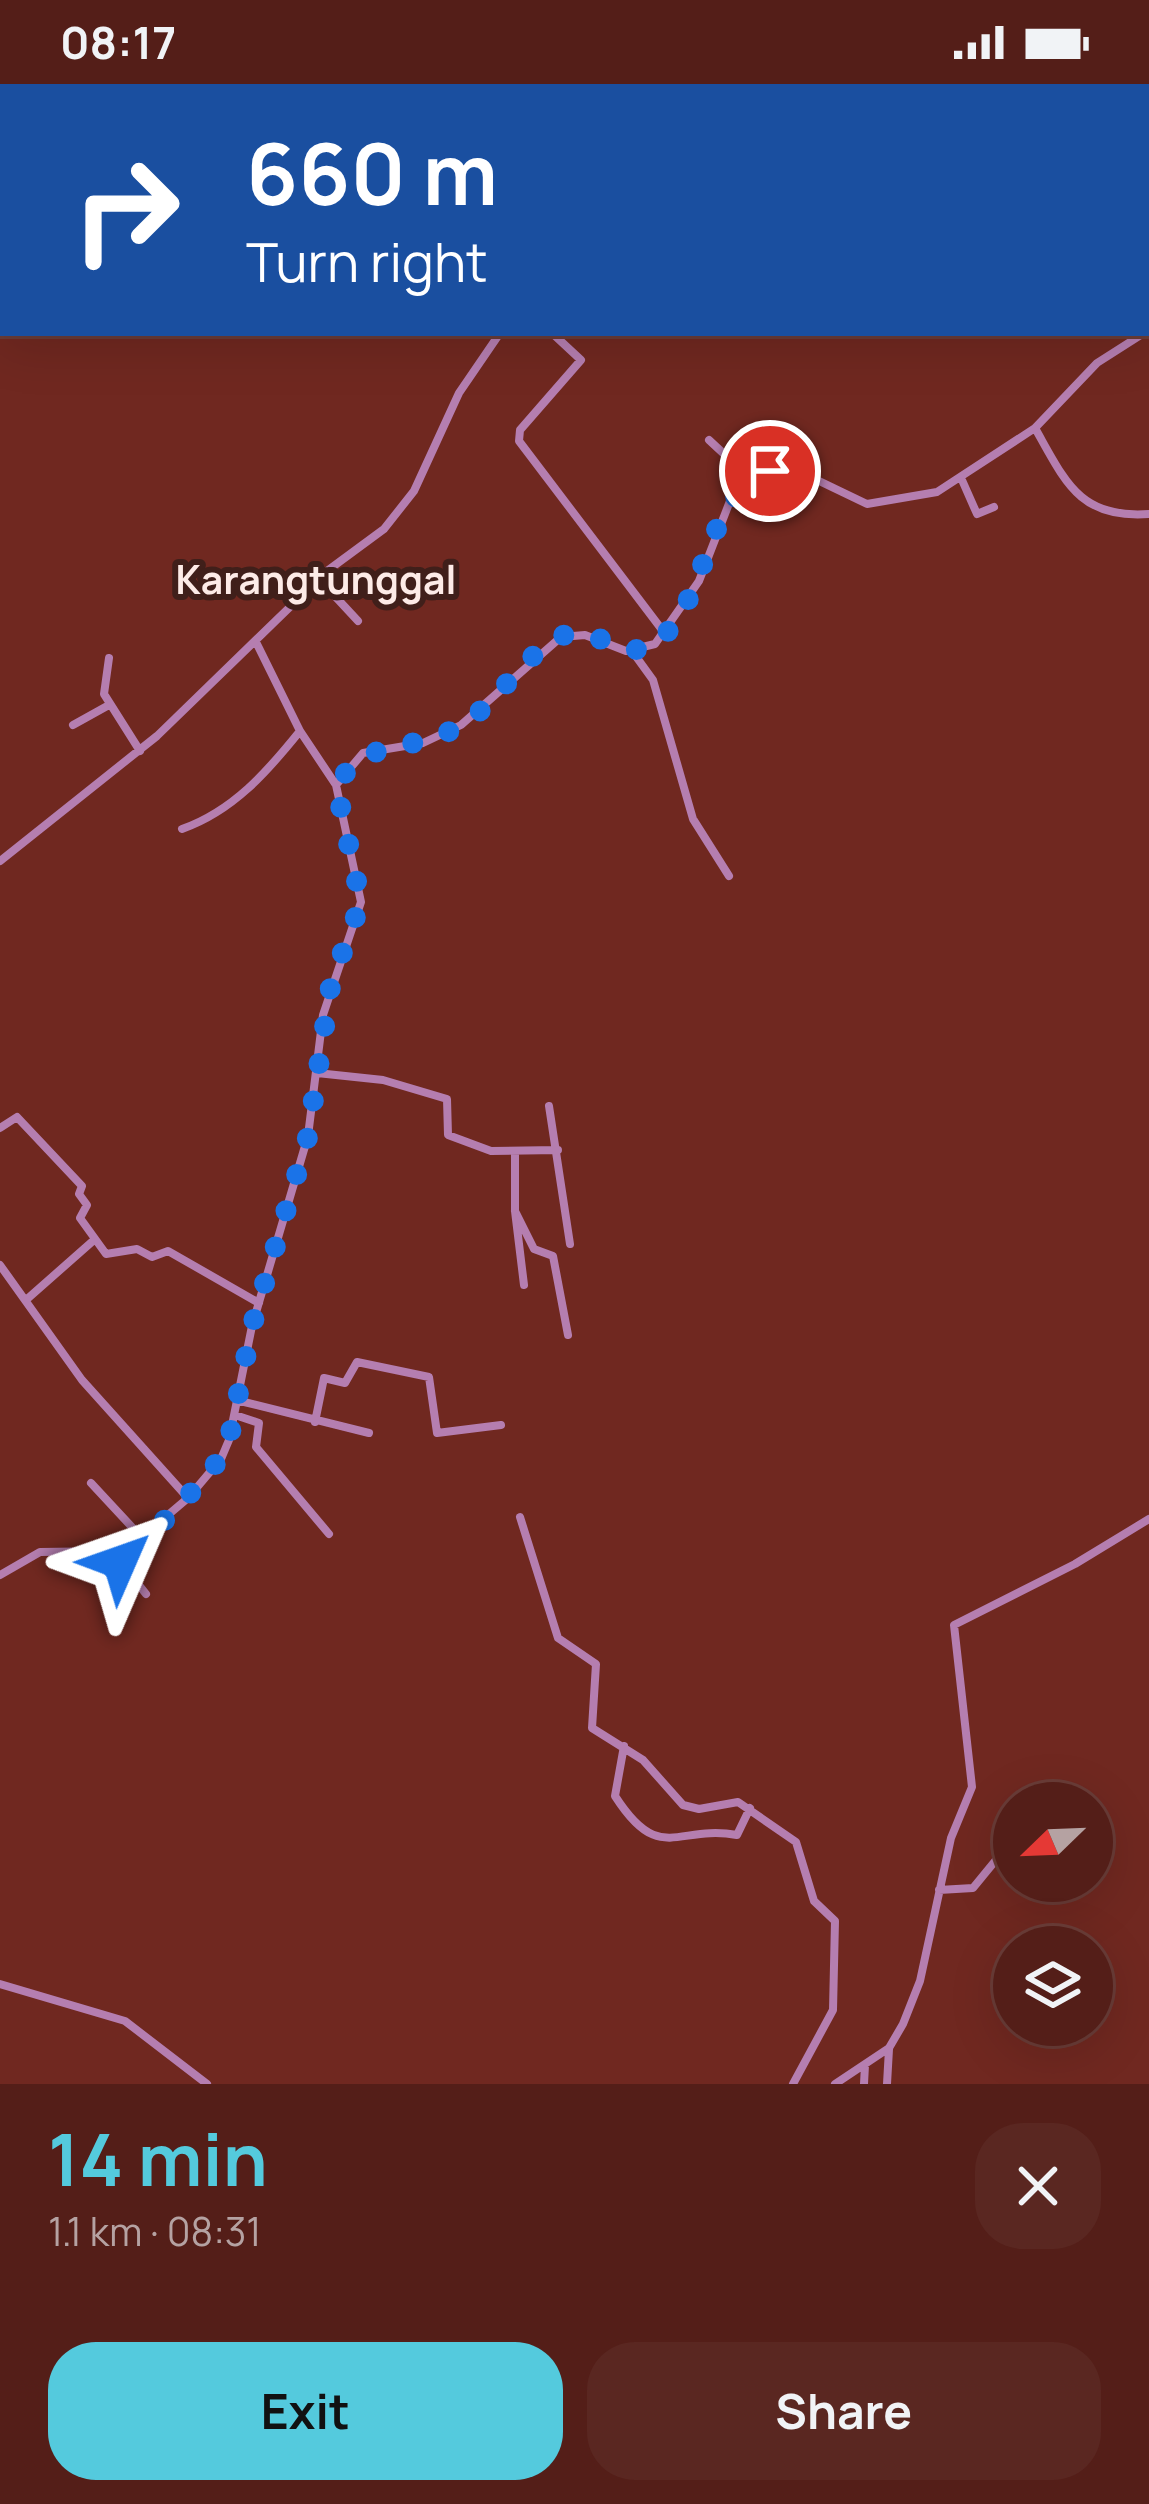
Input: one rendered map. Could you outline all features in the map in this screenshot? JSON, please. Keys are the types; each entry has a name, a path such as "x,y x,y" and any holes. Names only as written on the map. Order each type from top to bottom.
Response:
{"street":[{"path":"0,861 140,751 319,579 402,511 433,459 459,393 498,336"},
{"path":"555,336 580,360 520,430 520,445 666,635"},
{"path":"632,652 666,635 699,581 730,501 752,480 790,467 847,498 878,505 937,492 962,480 1002,446 1035,428 1097,363 1140,336"},
{"path":"1035,428 1084,500 1107,515 1149,514"},
{"path":"709,440 752,480"},
{"path":"962,480 977,514 994,507"},
{"path":"319,579 358,621"},
{"path":"336,785 363,753 423,743 461,725 561,637 585,635 632,652 653,680 693,819 729,876"},
{"path":"0,1575 40,1552 112,1551 142,1539 188,1498 221,1459 235,1415 259,1303 308,1136 331,984 361,902 336,785 300,731 256,642"},
{"path":"109,658 102,688 140,751"},
{"path":"74,725 109,706"},
{"path":"182,829 248,790 300,731"},
{"path":"317,1073 383,1080 447,1099 450,1136 480,1149 559,1150"},
{"path":"548,1106 559,1150 570,1244"},
{"path":"0,1128 17,1117 82,1186 79,1194 87,1205 80,1218 107,1255 137,1249 152,1257 168,1251 229,1291 259,1303"},
{"path":"515,1152 515,1210 524,1286"},
{"path":"515,1210 534,1249 553,1255 568,1335"},
{"path":"26,1300 94,1240"},
{"path":"0,1265 82,1380 188,1498"},
{"path":"315,1421 323,1378 345,1383 357,1362 428,1376 437,1433 501,1425"},
{"path":"236,1400 369,1432"},
{"path":"235,1415 259,1423 256,1447 328,1534"},
{"path":"91,1483 142,1539"},
{"path":"520,1517 558,1638 596,1664 590,1720 687,1807 727,1801 749,1808 796,1842 814,1901 836,1925 833,2010 793,2084"},
{"path":"887,2084 889,2048 920,1981 939,1890 973,1778 954,1625 1075,1564 1149,1519"},
{"path":"112,1551 146,1594"},
{"path":"624,1746 615,1796 634,1822 659,1838 714,1830 737,1835 749,1808"},
{"path":"939,1890 973,1888 993,1864"},
{"path":"1,1986 124,2021 207,2084"},
{"path":"835,2084 889,2048"},
{"path":"864,2084 865,2065"}],"district":[{"name":"Karangtunggal","path":"316,579"}],"route":[{"path":"120,1562 112,1551 135,1544 159,1526 211,1472 229,1440 252,1326 308,1136 323,1015 361,902 360,880 336,785 363,753 413,746 461,725 515,680 538,652 561,637 585,635 626,651 655,644 678,619 699,581 730,501 770,471"}]}
